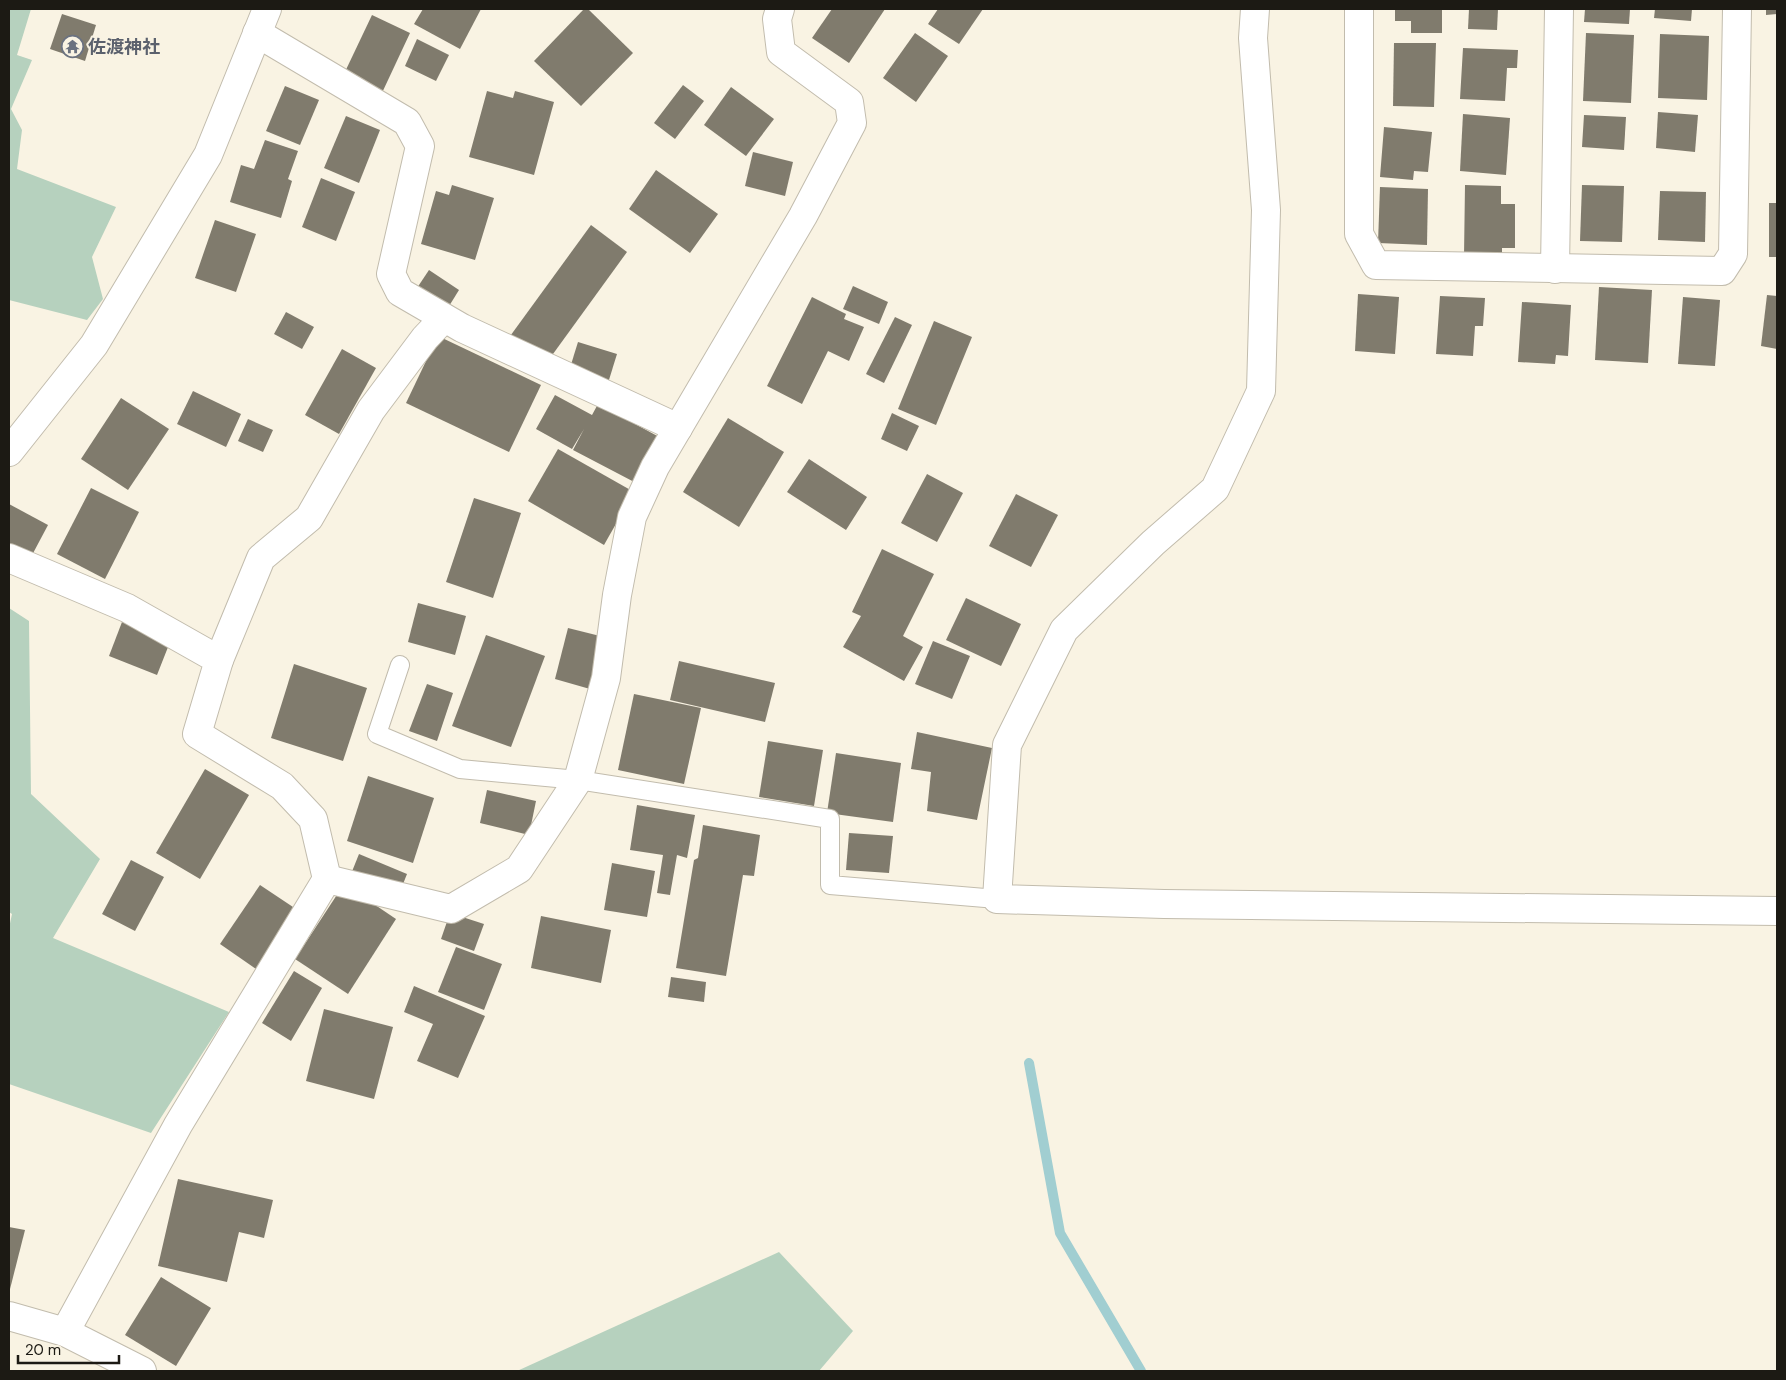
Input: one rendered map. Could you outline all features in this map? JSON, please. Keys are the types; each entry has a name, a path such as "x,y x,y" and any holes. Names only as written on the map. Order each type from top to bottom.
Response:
{"street":[{"path":"9,452 94,345 208,155 267,9"},
{"path":"327,879 451,909 519,869 578,780 606,678 617,595 632,517 655,467 803,216 852,123 849,102 781,52 778,19 780,9"},
{"path":"1255,9 1253,38 1266,210 1261,391 1215,490 1153,543 1064,630 1007,745 997,899 1164,904 1777,911"},
{"path":"1359,9 1359,234 1376,265 1722,271 1733,254 1737,9"},
{"path":"1554,268 1559,9"},
{"path":"257,34 407,122 420,146 391,274 400,292 462,328 678,428"},
{"path":"65,1332 178,1126 327,879 313,819 282,786 197,734 219,660 261,558 309,518 371,410 425,338 444,318"},
{"path":"9,558 127,608 219,660"},
{"path":"9,1316 65,1332 142,1371"}],"lane":[{"path":"400,665 376,734 460,769 578,780 830,819 830,885 997,899"}],"green space":[{"path":"9,9 31,9 17,55 32,60 11,109 22,130 17,169 116,207 92,257 103,299 87,320 9,300"},
{"path":"9,608 29,621 31,794 100,859 53,938 229,1012 151,1133 9,1084 9,928 12,914 9,912"},
{"path":"779,1252 853,1331 819,1371 517,1371"}],"building":[{"path":"423,9 481,9 460,49 414,24"},
{"path":"584,9 588,9 633,53 581,106 534,61"},
{"path":"832,9 885,9 849,63 812,38"},
{"path":"938,9 983,9 959,44 928,24"},
{"path":"1395,9 1442,9 1442,33 1411,33 1411,21 1395,21"},
{"path":"1469,9 1498,9 1497,30 1468,29"},
{"path":"1585,9 1630,9 1629,24 1584,22"},
{"path":"1655,9 1692,9 1691,21 1654,18"},
{"path":"1766,9 1777,9 1777,14 1766,15"},
{"path":"62,14 96,25 85,61 50,49"},
{"path":"372,15 410,33 381,95 343,76"},
{"path":"915,33 948,56 916,102 883,78"},
{"path":"1586,33 1634,35 1631,103 1583,101"},
{"path":"1660,34 1709,36 1707,100 1658,98"},
{"path":"417,39 449,55 436,81 405,66"},
{"path":"1394,43 1436,43 1434,107 1393,106"},
{"path":"1463,48 1518,50 1517,68 1507,68 1505,101 1460,99"},
{"path":"683,85 704,101 675,139 654,123"},
{"path":"285,86 319,100 300,145 266,131"},
{"path":"731,87 774,119 746,156 704,125"},
{"path":"487,91 513,98 515,91 554,102 534,175 469,157"},
{"path":"1658,112 1698,115 1695,152 1656,148"},
{"path":"1463,114 1510,118 1506,175 1460,171"},
{"path":"1584,115 1626,117 1624,150 1582,147"},
{"path":"346,116 380,130 359,183 324,168"},
{"path":"1384,127 1432,132 1428,172 1414,171 1413,180 1380,177"},
{"path":"265,140 298,151 288,179 292,181 281,218 230,202 241,165 254,169"},
{"path":"753,152 793,162 785,196 745,186"},
{"path":"656,170 718,214 690,253 629,209"},
{"path":"321,178 355,192 336,241 302,227"},
{"path":"452,185 494,198 475,260 421,244 436,191 449,195"},
{"path":"1465,185 1501,186 1501,204 1515,204 1515,248 1502,248 1502,257 1464,257"},
{"path":"1582,185 1624,186 1622,242 1580,241"},
{"path":"1380,187 1428,189 1427,245 1378,243"},
{"path":"1660,191 1706,192 1705,242 1658,240"},
{"path":"1769,203 1777,203 1777,257 1769,257"},
{"path":"215,220 256,234 236,292 195,278"},
{"path":"591,225 627,252 545,365 508,339"},
{"path":"429,270 459,290 446,311 415,291"},
{"path":"853,286 888,302 879,324 843,309"},
{"path":"1599,287 1652,290 1648,363 1595,360"},
{"path":"1358,294 1399,297 1395,354 1355,351"},
{"path":"1767,295 1777,296 1777,349 1761,346"},
{"path":"1440,296 1485,298 1483,326 1475,326 1473,356 1436,354"},
{"path":"812,297 846,314 844,319 864,327 849,361 828,351 802,404 767,386"},
{"path":"1683,297 1720,300 1715,366 1678,364"},
{"path":"1522,302 1571,305 1568,356 1556,355 1555,364 1518,362"},
{"path":"286,312 314,327 302,349 274,334"},
{"path":"895,317 912,325 884,383 866,374"},
{"path":"934,321 972,337 936,425 898,409"},
{"path":"438,336 541,385 509,452 406,403"},
{"path":"578,342 617,354 608,383 569,371"},
{"path":"342,349 376,368 339,434 305,415"},
{"path":"193,391 241,414 226,447 177,424"},
{"path":"555,395 592,415 598,404 661,438 638,484 573,450 584,429 572,449 536,429"},
{"path":"121,398 169,429 128,490 81,459"},
{"path":"892,413 919,426 907,451 881,439"},
{"path":"728,418 784,452 739,527 683,492"},
{"path":"248,419 273,430 263,452 238,441"},
{"path":"558,449 634,492 604,545 528,501"},
{"path":"809,459 867,497 846,530 787,492"},
{"path":"927,474 963,493 937,542 901,523"},
{"path":"91,488 139,512 105,579 57,554"},
{"path":"1016,494 1058,515 1031,567 989,546"},
{"path":"474,498 521,513 493,598 446,582"},
{"path":"9,504 48,525 31,557 9,545"},
{"path":"882,549 934,574 903,636 923,647 904,681 843,647 861,616 852,612"},
{"path":"966,598 1021,624 1001,666 946,640"},
{"path":"418,603 466,616 455,655 408,642"},
{"path":"122,622 170,642 157,675 109,656"},
{"path":"568,628 604,637 590,689 555,679"},
{"path":"486,635 545,656 511,747 452,726"},
{"path":"933,641 970,656 952,699 915,684"},
{"path":"679,661 775,683 765,722 670,700"},
{"path":"294,664 367,688 343,761 271,738"},
{"path":"427,684 453,693 437,741 409,731"},
{"path":"634,694 701,708 684,784 618,770"},
{"path":"917,732 992,748 977,820 927,811 931,772 911,769"},
{"path":"768,741 823,750 814,806 759,797"},
{"path":"836,753 901,763 893,822 827,813"},
{"path":"205,769 249,795 200,879 156,853"},
{"path":"368,776 434,798 413,863 347,841"},
{"path":"487,790 536,801 529,835 480,823"},
{"path":"637,805 695,815 687,858 677,855 670,895 657,893 663,855 630,850"},
{"path":"703,825 760,835 754,876 743,875 726,976 676,968 694,860 698,858"},
{"path":"849,833 893,836 889,873 846,870"},
{"path":"359,854 407,874 399,894 351,874"},
{"path":"131,860 164,877 135,931 102,914"},
{"path":"612,863 655,871 647,917 604,910"},
{"path":"344,884 396,919 348,994 295,959"},
{"path":"260,885 296,909 256,969 220,944"},
{"path":"450,913 484,924 474,951 441,939"},
{"path":"541,916 611,930 601,983 531,968"},
{"path":"456,947 502,964 484,1010 438,992"},
{"path":"294,971 322,988 291,1041 262,1023"},
{"path":"671,977 706,982 704,1002 668,997"},
{"path":"414,986 485,1016 458,1078 417,1061 433,1024 404,1012"},
{"path":"324,1009 393,1027 374,1099 306,1081"},
{"path":"178,1179 273,1200 264,1238 239,1232 227,1282 158,1266"},
{"path":"9,1227 25,1230 9,1293"},
{"path":"161,1277 211,1308 176,1366 125,1335"}],"waterway":[{"path":"1029,1063 1060,1233 1141,1371"}],"place":[{"name":"佐渡神社","path":"72,47"}]}
